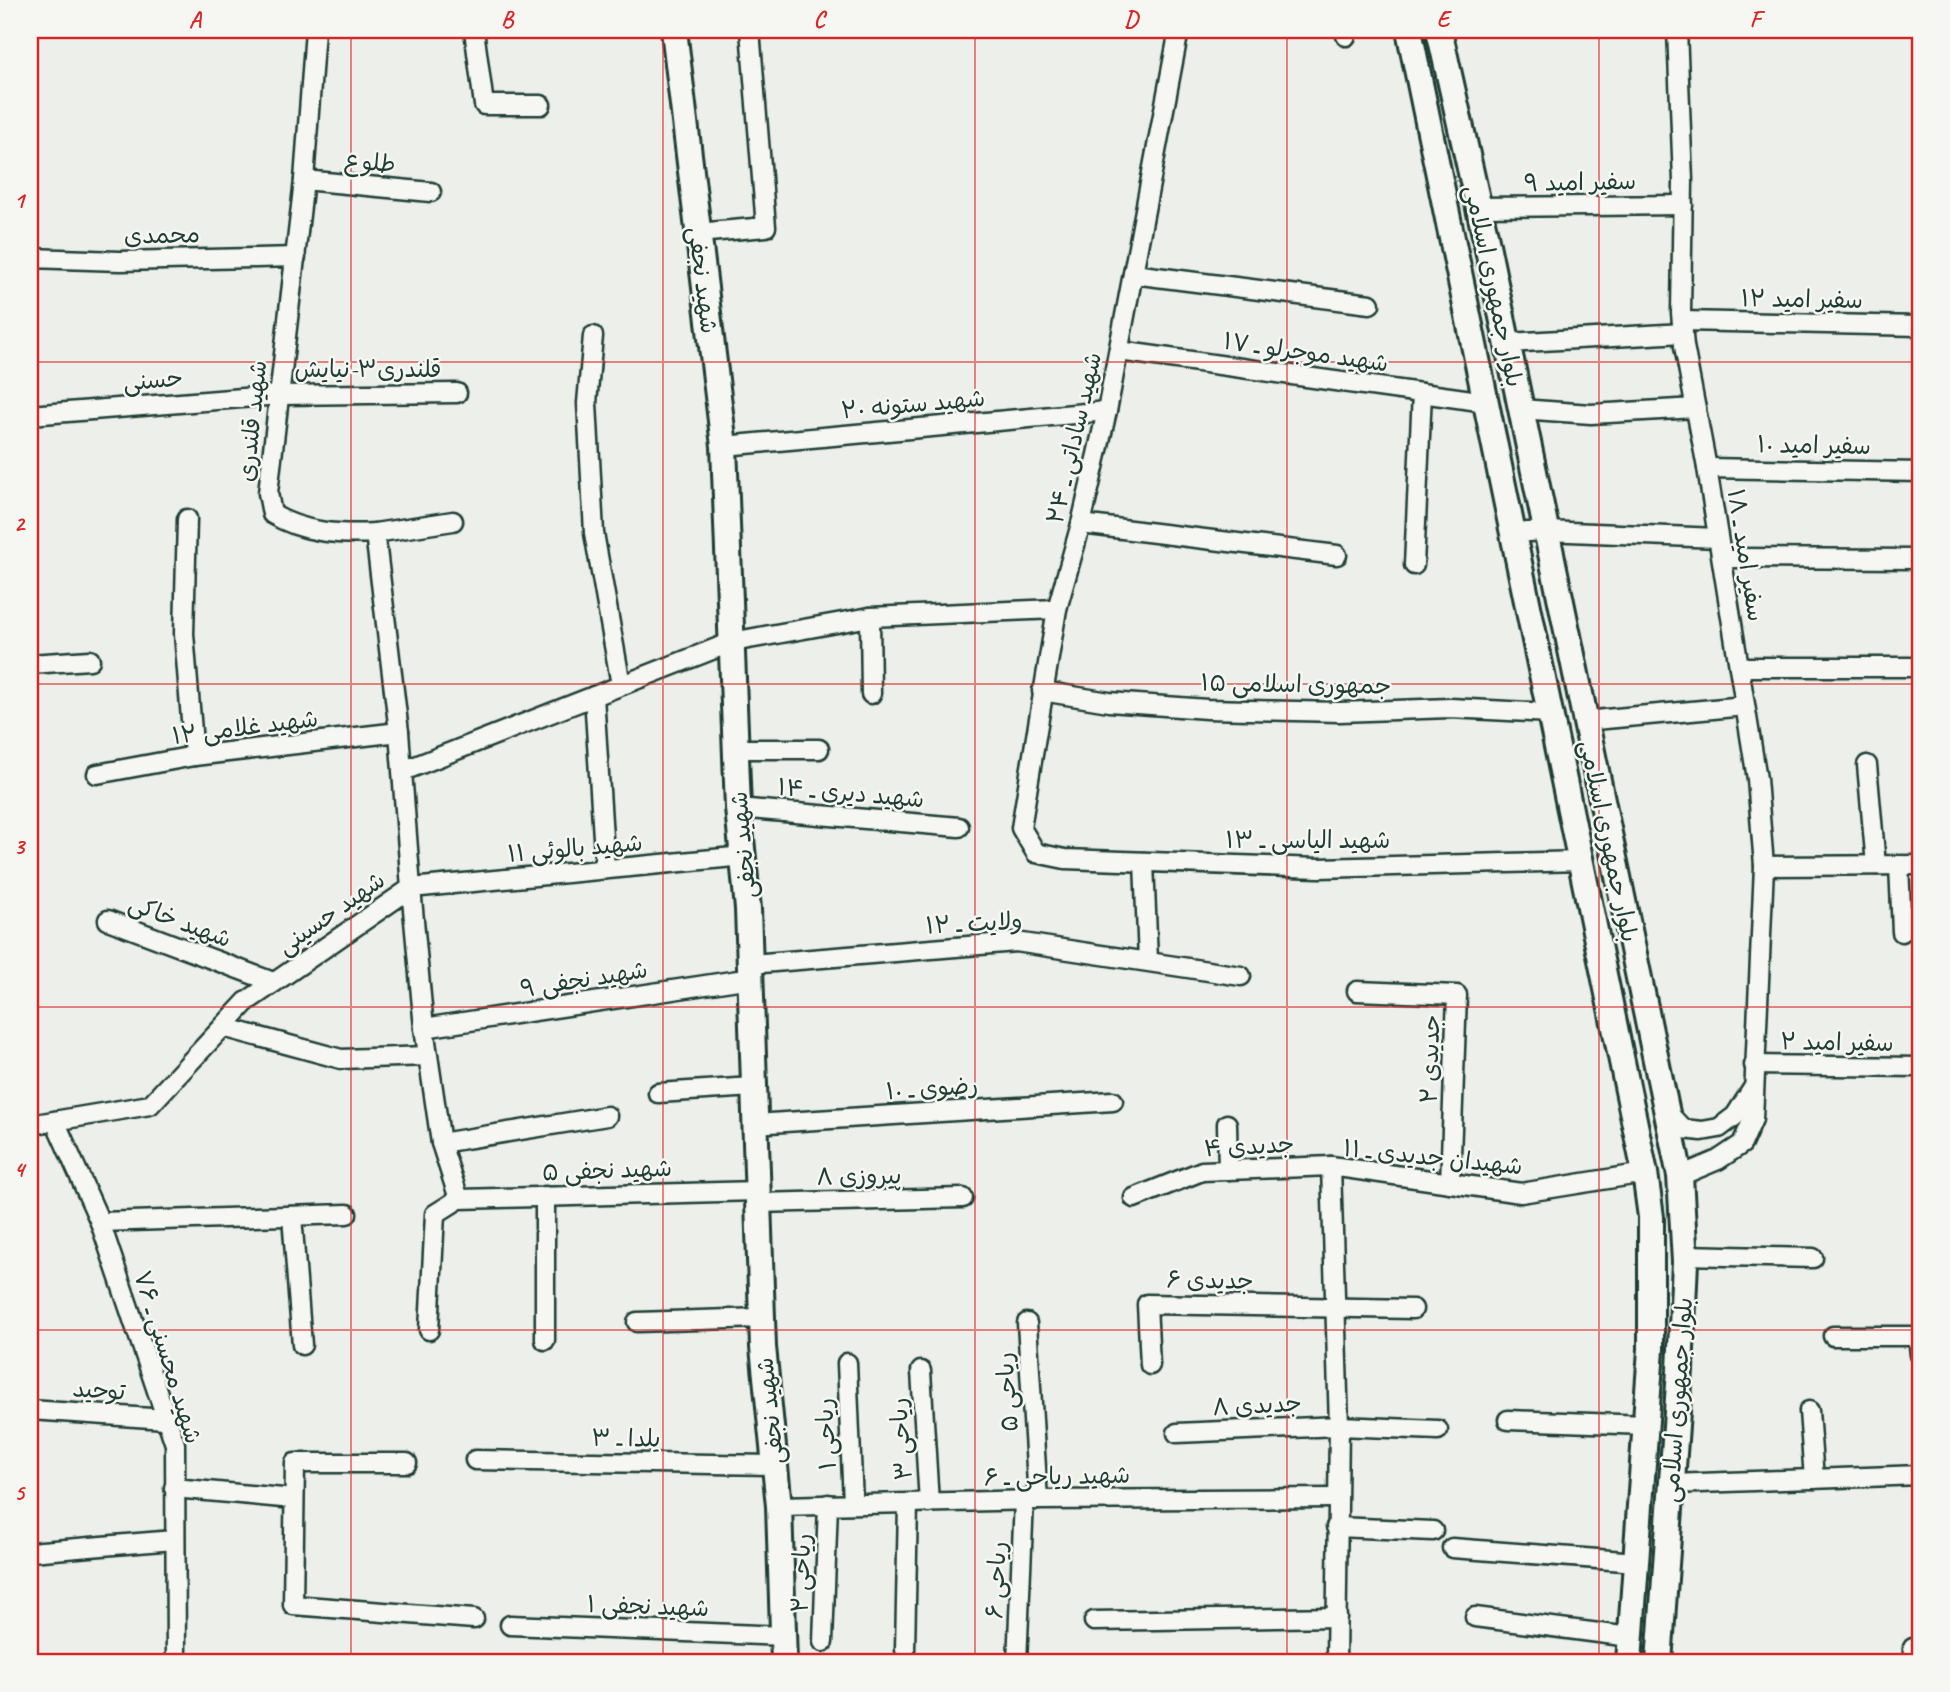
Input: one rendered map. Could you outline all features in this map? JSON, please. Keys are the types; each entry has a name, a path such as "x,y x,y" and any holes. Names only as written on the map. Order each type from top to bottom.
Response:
{"main road":[{"name":"شهید نجفی","path":"674,30 724,446 738,808 744,856 751,971 762,1318 779,1506 784,1662"},
{"name":"بلوار جمهوری اسلامی","path":"1409,30 1646,1173 1651,1217 1651,1349 1629,1662"},
{"name":"بلوار جمهوری اسلامی","path":"1439,30 1479,207 1680,1176 1685,1255 1680,1370 1659,1662"},
{"path":"1619,1036 1652,1033"}],"street":[{"name":"شهید قلندری","path":"315,30 304,180 268,493 272,514 288,524 348,534 375,533"},
{"path":"474,30 484,105 541,105"},
{"path":"697,233 766,227 750,30"},
{"name":"شهید ساداتی ـ ۲۴","path":"1037,853 1021,828 1042,691 1057,609 1081,524 1107,411 1179,30"},
{"name":"سفیر امید ـ ۱۸","path":"1677,30 1682,327 1757,779 1764,866 1753,1119 1742,1144 1718,1160 1680,1176"},
{"name":"طلوع","path":"304,180 431,192"},
{"name":"سفیر امید ۹","path":"1479,207 1682,205"},
{"name":"محمدی","path":"30,258 120,261 296,257"},
{"path":"1133,274 1370,304"},
{"name":"سفیر امید ۱۲","path":"1507,344 1595,338 1682,327 1920,326"},
{"path":"593,336 587,403 594,533 621,685"},
{"name":"شهید موجرلو ـ ۱۷","path":"1119,351 1486,401"},
{"name":"قلندری۳-نیایش","path":"279,395 457,393"},
{"path":"1414,565 1422,393"},
{"name":"حسنی","path":"30,415 279,395"},
{"path":"1520,409 1606,413 1696,408"},
{"name":"شهید ستونه ۲۰","path":"724,446 1107,411"},
{"name":"سفیر امید ۱۰","path":"1707,468 1920,472"},
{"path":"187,519 184,634 194,756"},
{"path":"453,521 375,533 403,771 732,642 870,617 1057,609"},
{"path":"1081,524 1337,555"},
{"path":"1513,533 1545,531 1718,538"},
{"path":"1722,558 1920,559"},
{"path":"870,617 871,694"},
{"path":"30,664 90,660"},
{"path":"1739,667 1920,667"},
{"name":"جمهوری اسلامی ۱۵","path":"1042,691 1109,702 1207,709 1340,712 1450,708 1551,713"},
{"path":"594,696 605,869"},
{"path":"1584,721 1745,706"},
{"name":"شهید غلامی ۱۲","path":"97,774 194,756 399,732"},
{"path":"736,749 819,748"},
{"path":"1867,765 1876,865"},
{"name":"شهید حسینی","path":"30,1125 150,1105 246,1002 411,888 403,771"},
{"name":"شهید دیری ـ ۱۴","path":"738,808 959,827"},
{"name":"شهید الیاسی ـ ۱۳","path":"1037,853 1065,859 1319,868 1581,861"},
{"name":"شهید بالوئی ۱۱","path":"411,888 744,856"},
{"path":"1144,862 1148,961"},
{"path":"1899,865 1902,932"},
{"path":"1764,866 1920,865"},
{"path":"411,888 424,1028 441,1143 459,1199 435,1214 429,1330"},
{"name":"شهید خاکی","path":"108,920 273,982"},
{"name":"ولایت ـ ۱۲","path":"751,971 1016,942 1241,976"},
{"name":"شهید نجفی ۹","path":"424,1028 751,971"},
{"name":"جدیدی ۲","path":"1357,991 1457,995 1450,1183"},
{"path":"223,1027 341,1059 428,1056"},
{"name":"سفیر امید ۲","path":"1754,1065 1920,1067"},
{"path":"658,1093 753,1087"},
{"path":"1667,1111 1683,1129 1702,1131 1719,1128 1735,1116 1753,1088"},
{"name":"رضوی ـ ۱۰","path":"754,1124 1113,1101"},
{"path":"441,1143 607,1116"},
{"name":"شهید محسنی ـ ۷۶","path":"55,1121 100,1222 175,1444 176,1662"},
{"path":"1227,1124 1228,1170"},
{"name":"شهیدان جدیدی ـ ۱۱","path":"1336,1662 1339,1426 1331,1166 1521,1194 1646,1173"},
{"name":"جدیدی ۴","path":"1134,1198 1202,1171 1331,1166"},
{"path":"545,1196 545,1340"},
{"name":"شهید نجفی ۵","path":"459,1199 545,1196 757,1197"},
{"name":"پیروزی ۸","path":"757,1197 963,1198"},
{"path":"100,1222 347,1214"},
{"path":"292,1216 302,1345"},
{"path":"1685,1255 1812,1258"},
{"name":"جدیدی ۶","path":"1150,1365 1147,1304 1335,1307"},
{"path":"1335,1307 1413,1309"},
{"path":"638,1322 762,1318"},
{"name":"ریاحی ۵","path":"1027,1323 1031,1501"},
{"path":"1833,1336 1919,1336 1920,1355"},
{"name":"ریاحی ۱","path":"847,1363 853,1503"},
{"name":"ریاحی ۳","path":"921,1371 929,1503"},
{"name":"توحید","path":"30,1410 166,1419"},
{"path":"1809,1411 1814,1479"},
{"path":"1508,1420 1646,1425"},
{"name":"جدیدی ۸","path":"1177,1433 1339,1426 1438,1430"},
{"name":"یلدا ـ ۳","path":"475,1460 776,1465"},
{"path":"407,1463 295,1463 293,1605 474,1619"},
{"path":"1672,1484 1920,1475"},
{"path":"174,1488 294,1499"},
{"name":"شهید ریاحی ـ ۶","path":"779,1506 1336,1498"},
{"name":"ریاحی ۶","path":"1017,1662 1031,1501"},
{"name":"ریاحی ۲","path":"823,1642 828,1504"},
{"path":"905,1650 908,1504"},
{"path":"1336,1527 1433,1531"},
{"path":"30,1552 174,1540"},
{"path":"1452,1548 1637,1562"},
{"path":"1094,1621 1337,1617"},
{"path":"1475,1617 1630,1637"},
{"name":"شهید نجفی ۱","path":"510,1625 783,1636"}]}
